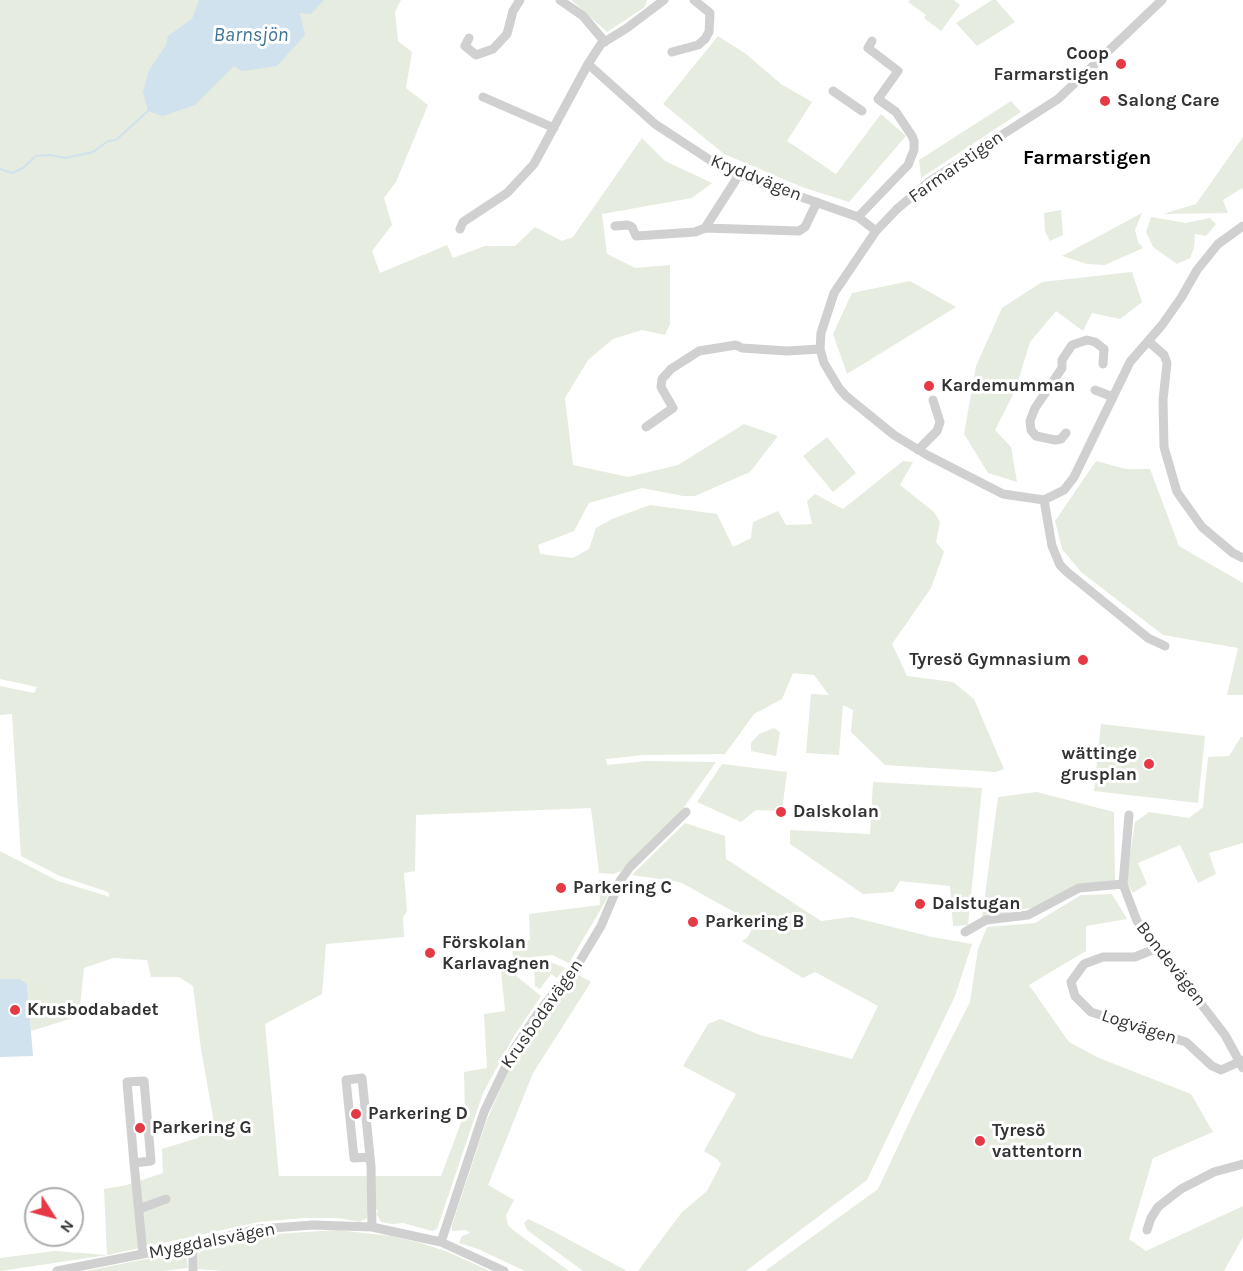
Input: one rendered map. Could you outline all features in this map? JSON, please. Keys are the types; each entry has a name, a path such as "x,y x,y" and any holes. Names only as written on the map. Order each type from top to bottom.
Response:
{"street":[{"path":"469,38 465,46 476,55 493,49 507,34 513,11 520,0"},
{"path":"560,0 583,16 605,42"},
{"path":"460,229 463,222 507,193 534,164 588,64 602,44 664,0"},
{"path":"672,52 698,45 709,32 710,13 694,0"},
{"name":"Farmarstigen","path":"820,349 821,333 834,293 876,231 897,209 930,181 1058,99 1162,0"},
{"path":"858,217 908,165 914,150 912,136 896,112 878,99 898,71 868,48 872,41"},
{"name":"Kryddvägen","path":"588,64 655,124 692,149 739,175 858,217 876,231"},
{"path":"833,91 862,111"},
{"path":"483,97 554,128"},
{"path":"705,228 739,175"},
{"path":"615,226 628,225 632,227 636,236 694,232 705,228 799,231 805,227 817,202"},
{"path":"646,427 674,406 661,387 662,379 671,369 699,351 736,345 742,348 787,351 820,349 824,363 846,396 894,435 1003,494 1044,500 1064,490 1074,477 1130,362 1162,325 1197,270 1218,244 1243,226"},
{"path":"1066,433 1061,439 1055,440 1036,436 1031,430 1029,420 1062,368 1062,360 1072,345 1087,340 1095,342 1104,349 1102,364"},
{"path":"1148,341 1164,355 1167,363 1162,400 1164,451 1177,492 1202,527 1233,553 1243,558"},
{"path":"1095,390 1113,397"},
{"path":"918,450 937,431 940,422 935,417 933,400"},
{"path":"1044,500 1052,546 1060,565 1148,638 1165,646"},
{"name":"Krusbodavägen","path":"441,1242 484,1113 514,1049 580,961 601,926 620,881 630,867 686,812"},
{"name":"Bondevägen","path":"1129,815 1123,884 1137,921 1205,1007 1242,1063"},
{"path":"965,932 986,920 1028,915 1079,888 1123,884"},
{"name":"Logvägen","path":"1157,948 1135,957 1103,957 1084,964 1071,982 1075,996 1090,1012 1186,1042 1212,1066 1221,1070 1242,1063"},
{"path":"370,1157 354,1158 346,1080 362,1078 370,1157 372,1227"},
{"path":"134,1163 152,1161 144,1080 127,1082 134,1163 143,1254"},
{"path":"1147,1230 1158,1207 1181,1188 1214,1172 1243,1164"},
{"path":"139,1209 166,1199"},
{"name":"Myggdalsvägen","path":"57,1271 259,1229 313,1225 372,1227 441,1242 504,1271"},
{"path":"193,1244 193,1271"}],"shaded area":[{"path":"0,0 401,0 395,12 398,41 412,52 406,88 428,105 396,182 384,198 392,225 372,251 380,273 447,245 453,258 485,246 515,246 535,227 562,241 573,237 642,138 665,161 712,183 692,198 602,214 607,254 635,268 670,265 670,324 665,335 642,330 613,339 588,360 565,398 573,465 628,477 678,465 744,424 778,436 750,472 695,496 642,488 589,503 574,531 538,545 540,554 573,558 589,549 596,528 612,519 650,505 717,514 733,547 751,538 753,522 778,511 786,525 812,524 807,501 815,494 843,509 903,461 913,462 900,485 934,512 940,522 936,542 944,552 931,588 892,644 907,676 953,682 974,699 1004,769 996,772 885,765 851,732 853,710 843,705 839,755 806,753 811,694 829,695 814,675 793,673 782,699 754,714 725,754 643,755 606,759 607,765 646,761 716,762 682,810 621,871 613,874 599,873 591,808 416,815 415,871 404,873 407,911 403,917 404,937 326,944 322,994 265,1024 279,1176 367,1176 367,1218 360,1222 339,1218 303,1218 259,1222 108,1255 0,1271 0,1258 55,1251 107,1255 104,1189 127,1185 163,1173 162,1149 198,1138 213,1117 193,986 179,977 151,977 147,960 113,958 84,968 79,1016 31,1031 27,984 20,979 0,979 0,851 58,881 110,897 108,892 60,876 21,856 12,714 0,715 0,686 34,693 37,687 0,679"},
{"path":"571,0 647,0 645,7 607,32"},
{"path":"910,0 954,0 960,5 941,31 924,18 926,15 908,2"},
{"path":"992,0 996,0 1015,22 977,46 956,23"},
{"path":"718,36 746,54 781,84 812,102 787,141 836,174 881,114 906,136 849,202 802,187 724,154 663,104"},
{"path":"1011,101 1021,112 921,178 919,160"},
{"path":"1243,137 1243,190 1242,188 1223,200 1228,213 1163,214 1196,204"},
{"path":"1061,210 1063,235 1050,241 1045,231 1044,213"},
{"path":"1142,213 1135,230 1138,242 1143,248 1105,265 1087,264 1062,256"},
{"path":"1151,217 1186,223 1210,218 1216,224 1206,236 1195,234 1194,248 1190,258 1177,264 1153,247 1146,232"},
{"path":"1132,272 1142,302 1120,319 1092,313 1083,331 1056,311 1030,342 1015,391 995,430 1011,447 1017,482 988,473 964,434 976,366 1002,308 1042,282"},
{"path":"910,281 956,307 847,374 833,334 852,293"},
{"path":"827,437 856,473 833,492 803,456"},
{"path":"1096,461 1126,469 1150,469 1179,546 1243,583 1243,695 1227,695 1238,648 1163,635 1081,572 1062,549 1055,521"},
{"name":"wättinge grusplan","path":"1101,724 1205,736 1198,803 1094,791"},
{"path":"774,728 780,732 776,756 751,751 751,743 759,734"},
{"path":"1243,737 1243,843 1209,853 1216,874 1198,883 1180,845 1138,863 1147,884 1133,893 1126,881 1135,822 1149,812 1189,818 1203,807 1208,757 1229,756"},
{"path":"722,764 787,772 782,811 756,810 741,822 697,802"},
{"path":"873,782 982,788 968,925 953,926 950,886 900,881 893,892 863,894 790,844 790,830 870,834"},
{"path":"1037,792 1114,812 1115,882 1077,886 1035,907 982,918 998,797"},
{"path":"685,823 725,836 726,859 821,921 852,917 932,937 972,944 955,996 867,1180 746,1271 638,1271 682,1212 707,1191 721,1164 704,1151 736,1094 683,1066 708,1024 720,1019 760,1035 852,1059 878,1006 815,972 803,978 742,941 751,931 751,924 745,918 680,882 632,875"},
{"path":"599,880 610,881 611,889 569,963 552,955 513,959 512,943 530,940 529,914 600,905"},
{"path":"1112,894 1127,919 1086,926 1086,951 1029,985 1069,1042 1099,1058 1191,1094 1213,1132 1153,1158 1129,1239 1146,1251 1243,1206 1243,1237 1224,1271 765,1271 878,1189 970,1002 978,949 987,927 1035,923 1081,895"},
{"path":"548,961 565,968 557,978 551,974 540,989 535,986 534,965"},
{"path":"509,970 541,996 514,1036 483,1093 437,1229 432,1231 403,1223 381,1222 376,1209 375,1176 441,1176 465,1112 464,1072 487,1068 484,1014 505,1011 501,971"},
{"path":"579,975 591,982 533,1073 488,1185 514,1200 506,1215 508,1225 569,1271 525,1271 478,1249 459,1243 462,1236 470,1233 466,1230 452,1231 452,1225 486,1122 508,1071 530,1037"},
{"path":"528,1219 627,1271 583,1271 527,1230 524,1223"},
{"path":"337,1230 392,1236 421,1243 448,1252 490,1271 224,1271 198,1269 198,1254 209,1245 259,1235"},
{"path":"176,1253 186,1256 188,1268 162,1271 86,1271"}],"water":[{"name":"Barnsjön","path":"199,0 324,0 311,14 300,13 305,35 277,66 242,71 234,66 195,105 163,116 148,111 143,92 149,70 166,45 168,36 192,19"},
{"name":"Krusbodabadet","path":"0,979 20,979 27,984 33,1056 0,1057"}],"waterway":[{"path":"0,169 12,173 23,168 36,156 51,155 65,158 93,152 108,141 116,140 148,111"}],"place":[{"name":"Coop Farmarstigen","path":"1121,64"},
{"name":"Salong Care","path":"1105,101"},
{"name":"Kardemumman","path":"929,386"},
{"name":"Tyresö Gymnasium","path":"1083,660"},
{"name":"wättinge grusplan","path":"1149,764"},
{"name":"Dalskolan","path":"781,812"},
{"name":"Parkering C","path":"561,888"},
{"name":"Dalstugan","path":"920,904"},
{"name":"Parkering B","path":"693,922"},
{"name":"Förskolan Karlavagnen","path":"430,953"},
{"name":"Krusbodabadet","path":"15,1010"},
{"name":"Parkering D","path":"356,1114"},
{"name":"Parkering G","path":"140,1128"},
{"name":"Tyresö vattentorn","path":"980,1141"}],"district":[{"name":"Farmarstigen","path":"1087,158"}]}
